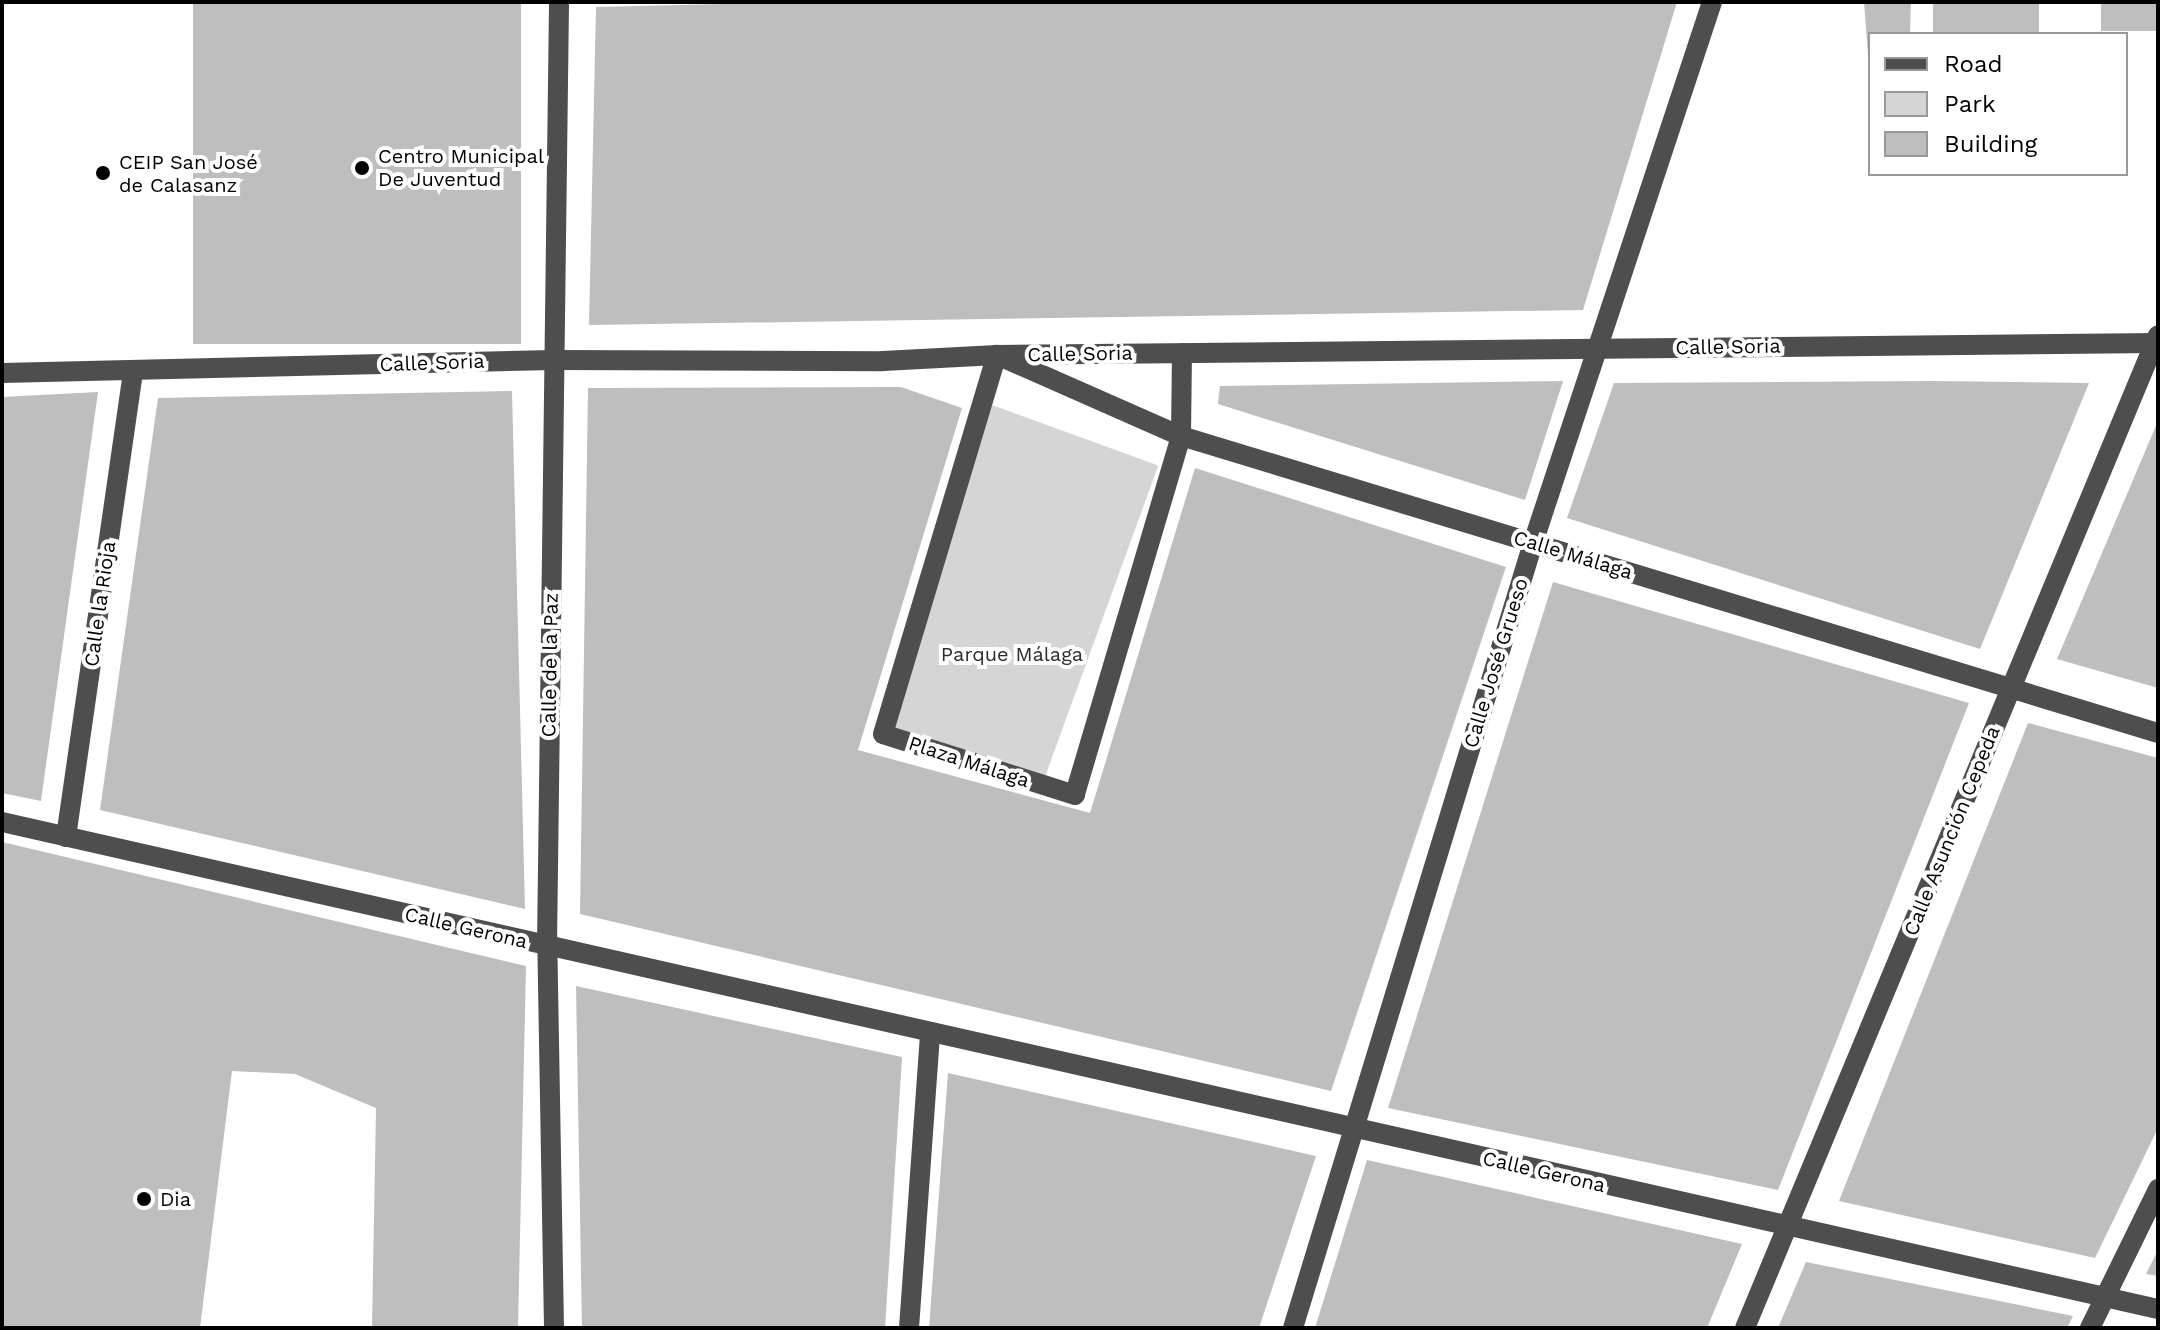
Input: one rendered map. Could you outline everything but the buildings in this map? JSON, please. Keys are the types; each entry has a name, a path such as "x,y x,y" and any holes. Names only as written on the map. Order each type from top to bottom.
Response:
{"street":[{"name":"Calle de la Paz","path":"554,1328 547,946 559,2"},
{"name":"Calle José Grueso","path":"1293,1328 1533,543 1712,2"},
{"name":"Calle Soria","path":"2,373 554,360 883,361 997,355 2157,340"},
{"name":"Calle Asunción Cepeda","path":"1745,1328 2157,340"},
{"path":"1181,436 1182,353"},
{"name":"Calle Málaga","path":"997,355 1181,436 2010,691 2158,733"},
{"name":"Plaza Málaga","path":"997,355 883,734 1075,795 1181,436"},
{"name":"Calle la Rioja","path":"66,837 133,372"},
{"name":"Calle Gerona","path":"2,822 930,1035 2158,1309"},
{"path":"909,1328 930,1035"},
{"path":"2090,1328 2158,1189"}],"green space":[{"name":"Parque Málaga","path":"992,405 1158,466 1042,784 876,724"}],"place":[{"name":"Centro Municipal De Juventud","path":"362,168"},
{"name":"CEIP San José de Calasanz","path":"103,173"},
{"name":"Dia","path":"144,1199"}]}
